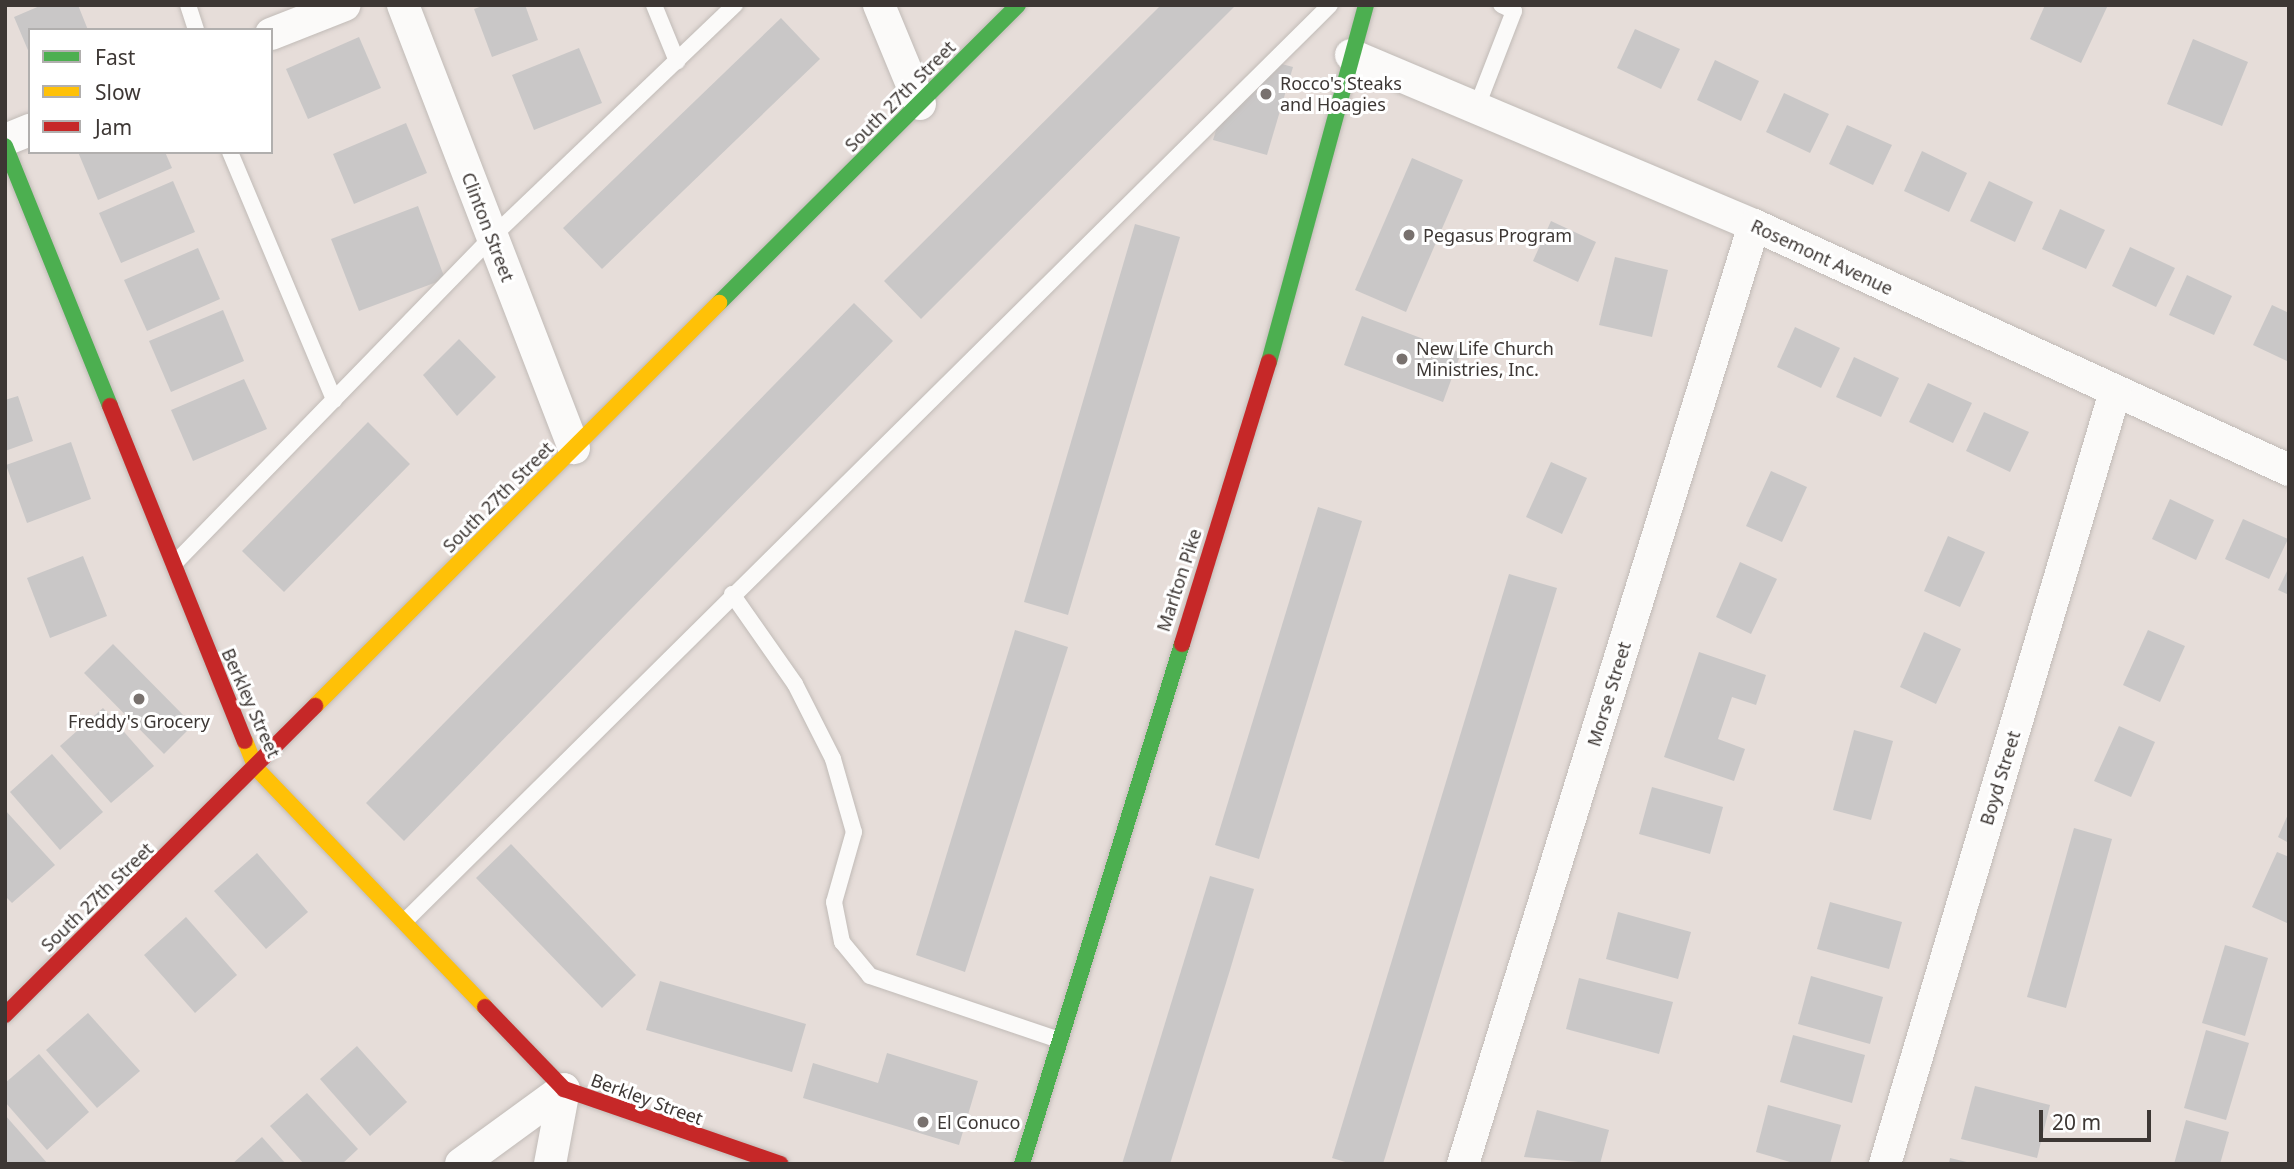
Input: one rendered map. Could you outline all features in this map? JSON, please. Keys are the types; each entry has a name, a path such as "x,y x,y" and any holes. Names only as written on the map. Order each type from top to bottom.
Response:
{"main road":[{"name":"South 27th Street","path":"5,1015 256,768 1018,5"},
{"name":"Marlton Pike","path":"1022,1164 1278,332 1366,5"},
{"name":"Berkley Street","path":"5,146 172,566 256,768 564,1089 780,1164"}],"street":[{"path":"273,33 345,5"},
{"name":"Clinton Street","path":"403,5 574,448"},
{"path":"879,5 920,103"},
{"name":"Rosemont Avenue","path":"1351,55 1754,225 2289,470"},
{"path":"5,140 28,131"},
{"name":"Morse Street","path":"1463,1164 1754,225"},
{"name":"Boyd Street","path":"1885,1164 2115,392"},
{"path":"461,1164 564,1089"},
{"path":"550,1164 564,1089"}],"lane":[{"path":"188,5 195,28"},
{"path":"654,5 677,61"},
{"path":"172,566 492,237 735,5"},
{"path":"404,922 732,594 1330,5"},
{"path":"1476,109 1514,11 1500,5"},
{"path":"231,154 334,400"},
{"path":"732,594 795,684 833,759 854,832 834,902 842,942 870,976 1059,1040"}],"building":[{"path":"42,5 78,5 87,28 28,28 28,50 14,17"},
{"path":"485,5 525,5 538,40 492,57 474,9"},
{"path":"1161,5 1236,5 921,319 884,281"},
{"path":"2045,5 2108,5 2081,63 2030,39"},
{"path":"781,18 820,59 602,269 563,228"},
{"path":"1635,29 1680,49 1661,89 1617,68"},
{"path":"359,37 381,88 308,119 286,69"},
{"path":"2193,39 2248,62 2222,126 2167,104"},
{"path":"579,48 602,103 534,130 512,75"},
{"path":"1715,60 1759,81 1741,121 1697,100"},
{"name":"Rocco's Steaks and Hoagies","path":"1278,63 1293,67 1267,155 1213,140 1219,121"},
{"path":"1784,93 1829,114 1810,153 1766,132"},
{"path":"406,123 427,173 354,204 333,154"},
{"path":"1847,125 1892,145 1873,185 1829,164"},
{"path":"1922,151 1967,173 1949,212 1904,191"},
{"path":"79,154 166,154 172,168 98,200"},
{"name":"Pegasus Program","path":"1412,158 1463,180 1406,312 1355,290"},
{"path":"173,181 195,232 121,263 99,213"},
{"path":"1989,181 2033,202 2015,242 1970,221"},
{"path":"418,206 445,279 359,311 331,239"},
{"path":"2060,209 2105,230 2086,269 2042,249"},
{"path":"1551,221 1596,242 1578,282 1533,261"},
{"path":"1135,224 1180,237 1068,615 1024,602"},
{"path":"2130,247 2175,268 2156,307 2112,286"},
{"path":"198,248 220,299 147,331 124,280"},
{"path":"1615,257 1668,270 1652,337 1599,325"},
{"path":"2187,275 2232,296 2214,335 2169,315"},
{"path":"854,303 893,341 404,841 366,803"},
{"path":"2272,305 2289,313 2289,362 2253,345"},
{"path":"223,310 244,361 171,392 149,341"},
{"name":"New Life Church Ministries, Inc.","path":"1362,316 1461,353 1443,402 1344,365"},
{"path":"1795,327 1840,348 1821,388 1777,367"},
{"path":"459,339 496,377 457,416 423,375"},
{"path":"1854,357 1899,378 1881,417 1836,397"},
{"path":"244,379 267,429 193,461 171,410"},
{"path":"1928,383 1972,403 1953,443 1909,422"},
{"path":"18,396 33,441 5,451 5,400"},
{"path":"1984,412 2029,432 2010,472 1966,451"},
{"path":"368,422 410,464 284,592 242,551"},
{"path":"71,442 91,499 27,523 6,465"},
{"path":"1551,462 1587,478 1562,534 1526,517"},
{"path":"1771,471 1807,487 1782,542 1746,526"},
{"path":"2170,499 2214,520 2196,560 2152,539"},
{"path":"1318,507 1362,521 1259,859 1215,845"},
{"path":"2243,519 2288,539 2269,579 2225,559"},
{"path":"1948,536 1985,552 1960,607 1924,591"},
{"path":"83,556 107,616 50,638 27,578"},
{"path":"1740,562 1777,579 1751,634 1716,617"},
{"path":"2289,567 2289,595 2278,590"},
{"path":"1509,574 1557,588 1383,1164 1352,1164 1332,1158"},
{"path":"1015,630 1068,647 965,972 916,955"},
{"path":"2148,630 2185,646 2160,702 2123,685"},
{"path":"1924,632 1961,649 1936,704 1900,687"},
{"name":"Freddy's Grocery","path":"113,644 193,725 164,754 84,673"},
{"path":"1699,652 1766,675 1756,705 1732,697 1718,739 1745,749 1734,781 1664,757"},
{"path":"103,708 154,766 111,803 60,746"},
{"path":"2119,726 2155,742 2131,797 2094,781"},
{"path":"1854,730 1893,741 1871,820 1833,810"},
{"path":"52,754 103,812 60,850 10,792"},
{"path":"1652,787 1723,807 1710,854 1639,834"},
{"path":"5,810 55,865 12,903 5,896"},
{"path":"2289,812 2289,843 2278,837"},
{"path":"2074,828 2112,839 2066,1008 2027,997"},
{"path":"511,844 636,975 602,1008 476,878"},
{"path":"2277,852 2289,857 2289,924 2252,907"},
{"path":"257,853 308,912 266,949 214,891"},
{"path":"1210,876 1254,889 1230,970 1170,1164 1122,1164"},
{"path":"1830,902 1902,922 1889,969 1817,949"},
{"path":"1618,912 1691,932 1678,979 1606,959"},
{"path":"186,917 237,975 195,1013 144,955"},
{"path":"2225,945 2268,958 2245,1036 2202,1023"},
{"path":"1811,976 1883,997 1870,1044 1798,1024"},
{"path":"1579,978 1673,1002 1659,1054 1566,1029"},
{"path":"660,981 806,1024 792,1072 646,1030"},
{"path":"88,1013 140,1071 97,1108 46,1050"},
{"path":"2206,1030 2249,1043 2226,1120 2184,1108"},
{"path":"1793,1035 1865,1055 1852,1103 1780,1082"},
{"path":"357,1046 407,1102 370,1136 320,1079"},
{"name":"El Conuco","path":"887,1053 978,1081 959,1145 803,1098 813,1063 878,1083"},
{"path":"39,1054 89,1112 47,1150 5,1102 5,1083"},
{"path":"1975,1086 2050,1105 2037,1158 1961,1139"},
{"path":"307,1093 358,1149 342,1164 304,1164 270,1126"},
{"path":"1768,1105 1841,1125 1830,1164 1797,1164 1756,1152"},
{"path":"1537,1110 1609,1130 1600,1164 1524,1157"},
{"path":"5,1115 48,1164 5,1164"},
{"path":"2186,1120 2229,1132 2220,1164 2174,1164"},
{"path":"262,1137 286,1164 232,1164"},
{"path":"1950,1158 1971,1163 1971,1164 1949,1164"}],"traffic: fast":[{"path":"719,303 1018,5"},
{"path":"1269,362 1366,5"},
{"path":"5,146 110,406"},
{"path":"1022,1164 1182,644"}],"traffic: slow":[{"path":"315,706 719,303"},
{"path":"245,741 256,768 485,1007"}],"traffic: jam":[{"path":"1182,644 1269,362"},
{"path":"110,406 245,741"},
{"path":"5,1015 315,706"},
{"path":"485,1007 564,1089 780,1164"}],"place":[{"name":"Rocco's Steaks and Hoagies","path":"1266,94"},
{"name":"Pegasus Program","path":"1409,235"},
{"name":"New Life Church Ministries, Inc.","path":"1402,359"},
{"name":"Freddy's Grocery","path":"139,699"},
{"name":"El Conuco","path":"923,1122"}]}
